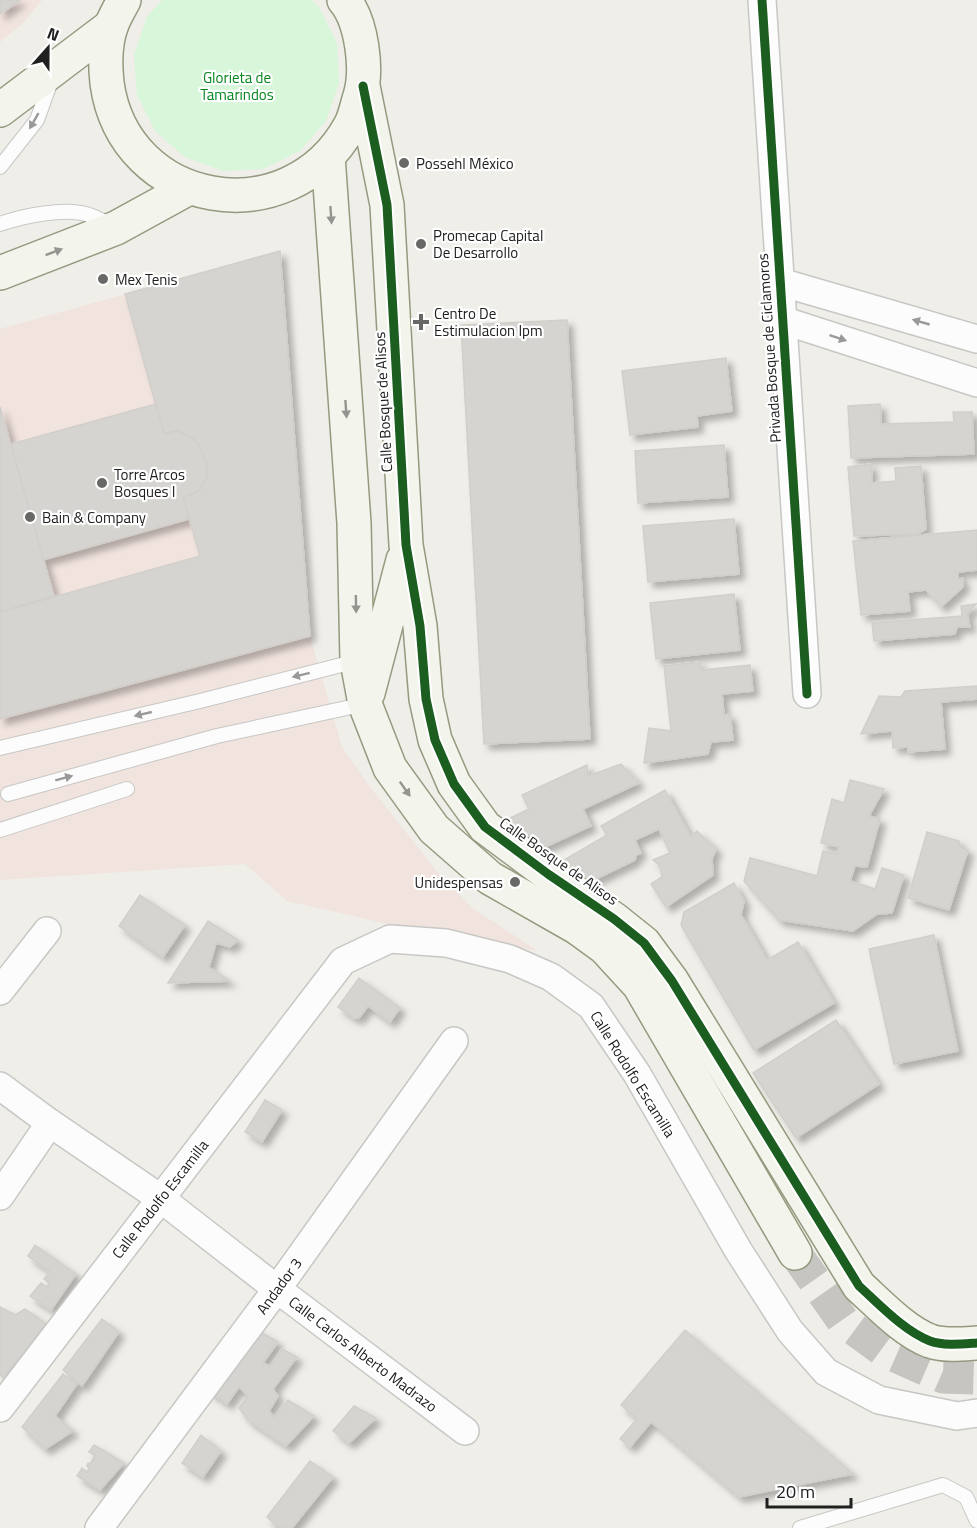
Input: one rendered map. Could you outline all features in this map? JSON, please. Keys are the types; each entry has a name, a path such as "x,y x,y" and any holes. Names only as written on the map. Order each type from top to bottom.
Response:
{"street":[{"name":"Privada Bosque de Ciclamoros","path":"762,0 807,694"},
{"path":"118,13 105,65 110,104 127,140 154,169 189,188 225,196 263,193 298,180 328,156 351,125 363,86 362,45 347,2"},
{"path":"0,110 55,68 118,13"},
{"name":"Calle Bosque de Alisos","path":"363,86 387,205 406,532 420,626 426,699 435,741 454,784 485,827 644,943 672,981 859,1286 892,1318 930,1341 957,1345 977,1343"},
{"path":"328,156 354,523 357,661 365,704 390,768 434,829 490,878 576,927 605,948 639,985 795,1253"},
{"path":"0,273 116,228 189,188"},
{"name":"Privada Bosque de Ciclamoros","path":"780,282 977,339"},
{"name":"Privada Bosque de Ciclamoros","path":"782,320 977,382"},
{"path":"354,523 373,510 384,510 395,513 406,532 388,625 365,704"},
{"path":"0,991 47,931"},
{"name":"Calle Rodolfo Escamilla","path":"0,1408 343,961 390,939 446,943 510,959 551,977 591,1006 637,1074 744,1260 790,1331 826,1372 879,1400 957,1416 977,1413"},
{"name":"Andador 3","path":"99,1528 277,1289 454,1041"},
{"name":"Calle Carlos Alberto Madrazo","path":"0,1086 160,1198 465,1431"},
{"path":"0,1196 50,1123"}],"lane":[{"path":"0,167 37,120 55,68"},
{"path":"0,224 18,218 68,212 89,214 116,228"},
{"path":"0,748 357,661"},
{"path":"8,794 217,736 365,704"},
{"path":"0,830 128,789"},
{"path":"800,1528 943,1485 966,1497 977,1521"}],"shaded area":[{"path":"0,0 42,0 22,24 0,42"},
{"path":"280,251 310,636 342,747 370,787 435,869 472,908 538,951 441,936 287,901 245,864 0,880 0,329"}],"green space":[{"name":"Glorieta de Tamarindos","path":"162,0 311,0 319,7 337,43 339,83 326,121 300,151 263,169 223,171 185,157 155,131 137,95 134,55 147,17"}],"building":[{"path":"0,0 20,0 0,14"},
{"path":"280,251 310,636 0,719 0,612 200,556 183,497 201,488 207,477 207,464 198,443 188,435 176,431 164,434 125,294"},
{"path":"567,320 590,739 484,744 461,325"},
{"path":"726,358 732,411 697,416 698,427 630,435 622,371"},
{"name":"Torre Arcos Bosques I","path":"156,404 164,434 176,431 188,435 198,443 207,464 207,477 201,488 183,497 189,519 0,572 0,447"},
{"path":"880,404 881,424 954,422 953,412 972,412 974,454 851,458 848,406"},
{"path":"0,407 54,596 0,612"},
{"path":"724,445 728,497 638,503 635,451"},
{"path":"871,464 872,483 896,481 895,468 921,466 926,529 918,534 854,536 848,467"},
{"path":"734,519 739,574 648,582 643,526"},
{"path":"977,530 977,570 958,572 958,579 963,578 963,587 941,607 926,590 908,592 910,611 861,615 853,541"},
{"path":"734,594 740,650 656,659 650,603"},
{"path":"976,604 967,614 970,627 957,627 955,634 874,641 872,623 962,616 961,606"},
{"path":"700,662 701,670 750,665 753,691 722,694 724,715 730,714 733,740 711,742 708,754 644,763 649,728 671,731 664,666"},
{"path":"977,686 977,699 941,702 945,749 908,752 908,747 893,748 892,731 861,734 879,696 901,697 905,691"},
{"path":"621,764 639,783 583,809 591,826 534,852 500,823 529,809 522,795 587,765 588,776"},
{"path":"850,780 884,789 869,816 880,819 867,867 855,866 850,881 875,889 882,868 904,875 892,913 877,914 853,931 779,920 744,881 750,858 817,876 823,851 837,854 839,847 821,843 832,799 844,803"},
{"path":"665,790 691,837 697,831 716,849 712,859 713,875 666,907 651,884 662,877 660,866 653,860 670,853 659,829 635,840 641,853 636,855 635,860 590,882 552,867 607,835 601,826"},
{"path":"927,832 959,841 960,847 968,850 949,910 908,898"},
{"path":"734,883 744,901 741,915 767,960 798,942 834,1003 754,1050 681,925 684,912"},
{"path":"140,895 185,925 163,957 119,926"},
{"path":"208,921 238,940 230,947 216,943 209,967 230,981 168,983"},
{"path":"934,935 958,1051 894,1064 869,949"},
{"path":"359,978 400,1008 390,1022 368,1006 359,1018 354,1018 338,1007"},
{"path":"836,1020 879,1084 796,1138 753,1073"},
{"path":"265,1100 282,1110 262,1142 245,1132"},
{"path":"35,1245 76,1274 51,1310 30,1296 41,1283 47,1287 49,1283 44,1279 50,1272 28,1256"},
{"path":"0,1307 15,1315 25,1309 46,1324 3,1378 0,1375"},
{"path":"102,1319 119,1332 82,1386 63,1370"},
{"path":"250,1326 278,1342 263,1363 270,1366 282,1349 297,1357 273,1389 278,1396 269,1411 274,1417 288,1400 314,1416 286,1446 248,1420 239,1408 248,1396 239,1387 227,1404 206,1389"},
{"path":"685,1330 853,1474 739,1497 651,1422 630,1447 620,1439 637,1419 621,1405"},
{"path":"63,1374 77,1384 55,1416 73,1431 45,1449 22,1427"},
{"path":"354,1406 376,1418 349,1443 333,1431"},
{"path":"201,1435 221,1451 203,1477 182,1463"},
{"path":"94,1445 124,1463 100,1490 77,1476 82,1468 87,1472 88,1463 90,1464 95,1455 89,1452"},
{"path":"310,1461 333,1477 292,1528 279,1528 267,1517"}],"tunnel":[{"path":"795,1253 843,1321 884,1351 943,1377 977,1378"}],"cycle path":[{"path":"762,0 807,694"},
{"path":"363,86 387,205 406,545 420,626 426,699 435,740 454,784 485,827 644,943 672,981 859,1286 892,1316 920,1337 941,1344 977,1343"}],"place":[{"name":"Possehl México","path":"404,163"},
{"name":"Promecap Capital De Desarrollo","path":"421,244"},
{"name":"Mex Tenis","path":"103,279"},
{"name":"Centro De Estimulacion Ipm","path":"421,322"},
{"name":"Torre Arcos Bosques I","path":"102,483"},
{"name":"Bain & Company","path":"30,517"},
{"name":"Unidespensas","path":"515,882"}]}
